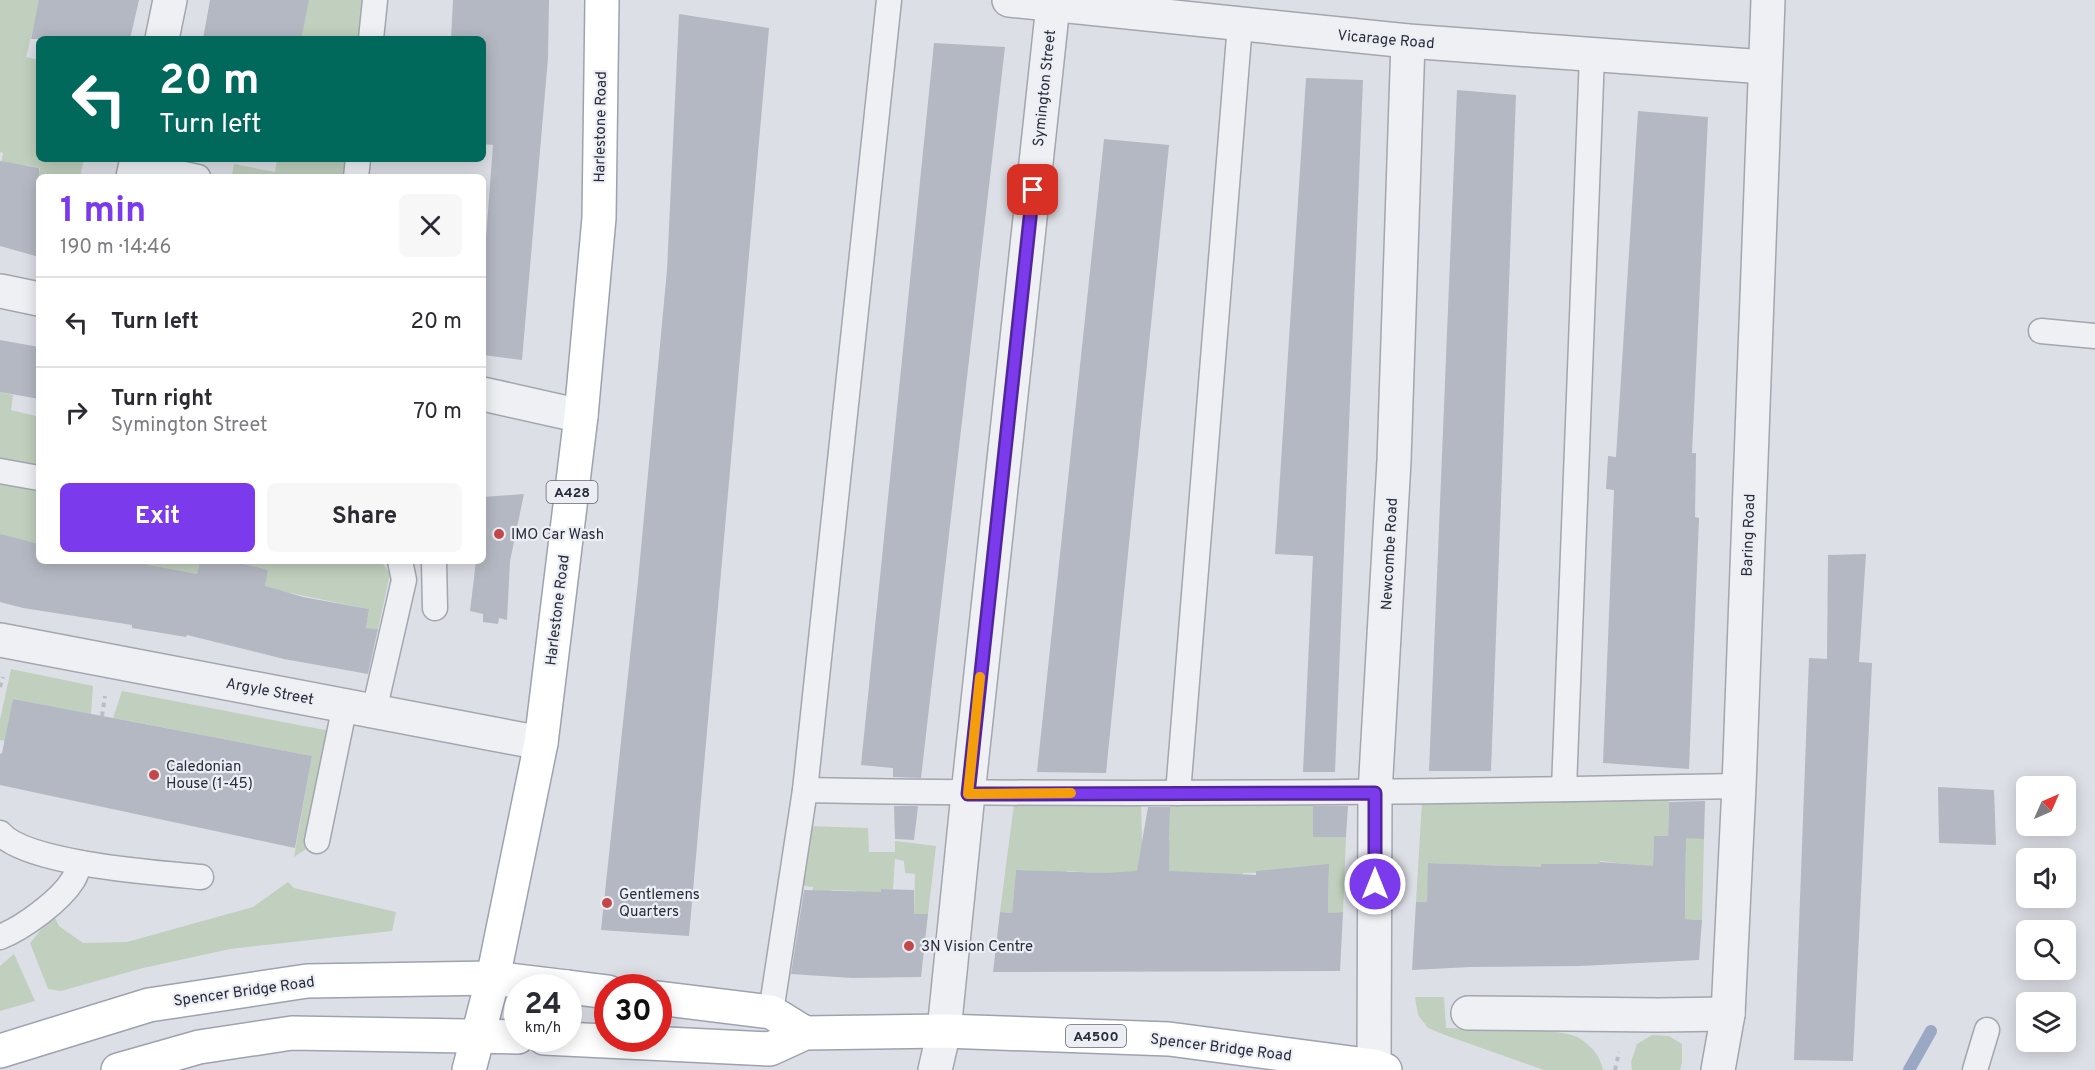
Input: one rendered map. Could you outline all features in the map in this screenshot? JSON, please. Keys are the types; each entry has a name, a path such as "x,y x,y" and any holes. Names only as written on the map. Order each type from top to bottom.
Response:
{"main road":[{"name":"Harlestone Road","path":"470,1070 493,978 540,743 581,416 598,218 602,0"},
{"name":"Spencer Bridge Road","path":"0,1052 149,1005 285,984 307,981 504,979"},
{"path":"672,1000 771,1012 805,1033"},
{"name":"Spencer Bridge Road","path":"582,1040 770,1049 805,1033 944,1031 1169,1039 1379,1068"},
{"path":"118,1070 199,1047 292,1033 504,1036"}],"street":[{"path":"163,36 170,0"},
{"name":"Vicarage Road","path":"1009,0 1408,41 1765,67"},
{"name":"Baring Road","path":"1718,1070 1728,1014 1739,786 1768,0"},
{"name":"Symington Street","path":"935,1070 944,1031 1053,4"},
{"name":"Newcombe Road","path":"1379,1068 1375,793 1394,461 1408,41"},
{"path":"0,291 36,298"},
{"path":"486,395 581,416"},
{"name":"Argyle Street","path":"0,640 540,743"},
{"path":"1468,1012 1728,1014"}],"lane":[{"path":"371,36 375,0"},
{"path":"771,1012 805,790 889,0"},
{"path":"1178,793 1240,24"},
{"path":"1564,789 1592,55"},
{"path":"136,167 179,174"},
{"path":"2040,331 2095,336"},
{"path":"0,471 36,477"},
{"path":"317,841 359,708 404,580 401,564"},
{"path":"434,564 435,608"},
{"path":"805,790 968,794 1375,793 1739,786"},
{"path":"0,833 5,839 46,856 201,877"},
{"path":"0,937 15,931 50,906 73,881 81,862"},
{"path":"1975,1070 1987,1030"}],"green space":[{"path":"0,0 70,0 34,25 26,57 36,59 36,162 83,162 81,174 39,174 40,168 25,165 16,205 0,170 3,153 0,152"},
{"path":"309,0 369,0 365,36 274,36"},
{"path":"277,162 352,162 350,174 232,174 234,164 275,172"},
{"path":"0,392 13,395 11,410 36,416 36,468 0,461"},
{"path":"0,483 36,489 36,543 28,541 24,557 0,534"},
{"path":"125,564 199,564 197,574"},
{"path":"233,564 383,564 390,574 378,629 366,628 369,609 290,593 261,606 268,570"},
{"path":"11,669 93,686 91,714 13,699 5,741 0,740 0,720"},
{"path":"122,691 330,731 306,849 294,857 312,756 113,718"},
{"path":"1669,799 1668,836 1704,839 1702,920 1685,919 1686,854 1667,836 1654,836 1652,919 1626,864 1600,861 1597,918 1569,864 1541,864 1540,917 1512,866 1485,865 1484,904 1457,903 1456,864 1429,863 1427,902 1416,902 1422,801"},
{"path":"1141,802 1142,842 1170,840 1170,802 1313,802 1314,837 1346,837 1343,912 1328,913 1329,871 1243,873 1242,912 1127,913 1099,873 1067,871 1065,913 1038,911 1039,871 1016,870 1012,913 1000,912 1014,804"},
{"path":"807,826 868,828 869,852 895,852 895,841 936,846 928,914 914,914 915,874 905,873 904,861 895,859 893,889 881,889 881,914 856,914 856,891 832,890 811,912 813,887 799,885"},
{"path":"288,882 294,888 396,912 392,931 230,949 143,968 61,991 48,989 30,943 49,920 55,918 59,926 83,943 127,942 253,907"},
{"path":"14,954 35,1001 0,1011 0,966"},
{"path":"1415,997 1444,997 1446,1028 1535,1030 1568,1034 1579,1038 1595,1052 1603,1070 1544,1070 1445,1035 1428,1028 1418,1015"},
{"path":"1652,1035 1669,1036 1682,1044 1680,1070 1632,1070 1631,1062 1637,1044"}],"building":[{"path":"39,0 139,0 131,36 36,36 36,39 31,39"},
{"path":"210,0 309,0 302,36 204,36"},
{"path":"453,0 549,0 548,58 522,360 486,355 486,238 493,145 486,144 486,36 451,36"},
{"path":"679,14 769,28 689,936 601,930 638,581 667,270"},
{"path":"934,43 1005,47 921,778 893,777 893,768 861,765"},
{"path":"1306,78 1363,80 1335,772 1303,772 1313,556 1275,554"},
{"path":"1457,90 1516,95 1491,771 1429,771"},
{"path":"1638,111 1708,117 1692,453 1696,453 1695,517 1699,518 1689,769 1603,763 1614,490 1606,489 1608,456 1616,457"},
{"path":"1104,139 1169,145 1106,773 1037,772"},
{"path":"0,161 39,168 39,174 36,174 36,256 0,246"},
{"path":"0,340 36,346 36,398 0,392"},
{"name":"IMO Car Wash","path":"524,494 510,561 507,620 499,618 498,624 483,622 483,614 470,611 476,564 486,564 486,497"},
{"path":"0,534 36,543 36,564 143,564 197,574 199,564 243,564 268,570 265,586 303,597 369,609 366,628 378,629 368,674 284,659 187,635 186,637 132,628 132,625 23,608 0,602"},
{"path":"1866,554 1859,662 1872,663 1853,1061 1794,1060 1809,658 1827,659 1828,555"},
{"name":"Caledonian House (1-45)","path":"13,699 312,756 295,848 0,785 0,754"},
{"path":"1938,787 1994,790 1996,845 1939,843"},
{"path":"1705,801 1704,839 1686,838 1685,919 1702,920 1699,960 1580,966 1412,970 1416,902 1427,902 1428,863 1541,867 1541,864 1599,864 1600,862 1653,866 1654,836 1668,836 1669,802"},
{"path":"894,806 918,806 914,840 895,839"},
{"path":"1313,806 1348,806 1346,837 1313,837"},
{"path":"1148,807 1170,807 1169,871 1256,875 1256,871 1329,864 1328,913 1343,912 1340,971 993,972 1000,912 1012,913 1016,870 1107,873 1137,871"},
{"path":"881,889 914,890 914,914 928,914 921,977 852,978 791,974 804,890 881,892"}],"waterway":[{"path":"1909,1070 1931,1031"}],"slow traffic":[{"path":"980,677 968,794 1071,793"}],"place":[{"name":"IMO Car Wash","path":"499,534"},
{"name":"Caledonian House (1-45)","path":"154,775"},
{"name":"Gentlemens Quarters","path":"607,903"},
{"name":"3N Vision Centre","path":"909,946"}],"route":[{"path":"1033,190 968,794 1375,793 1375,884"}]}
